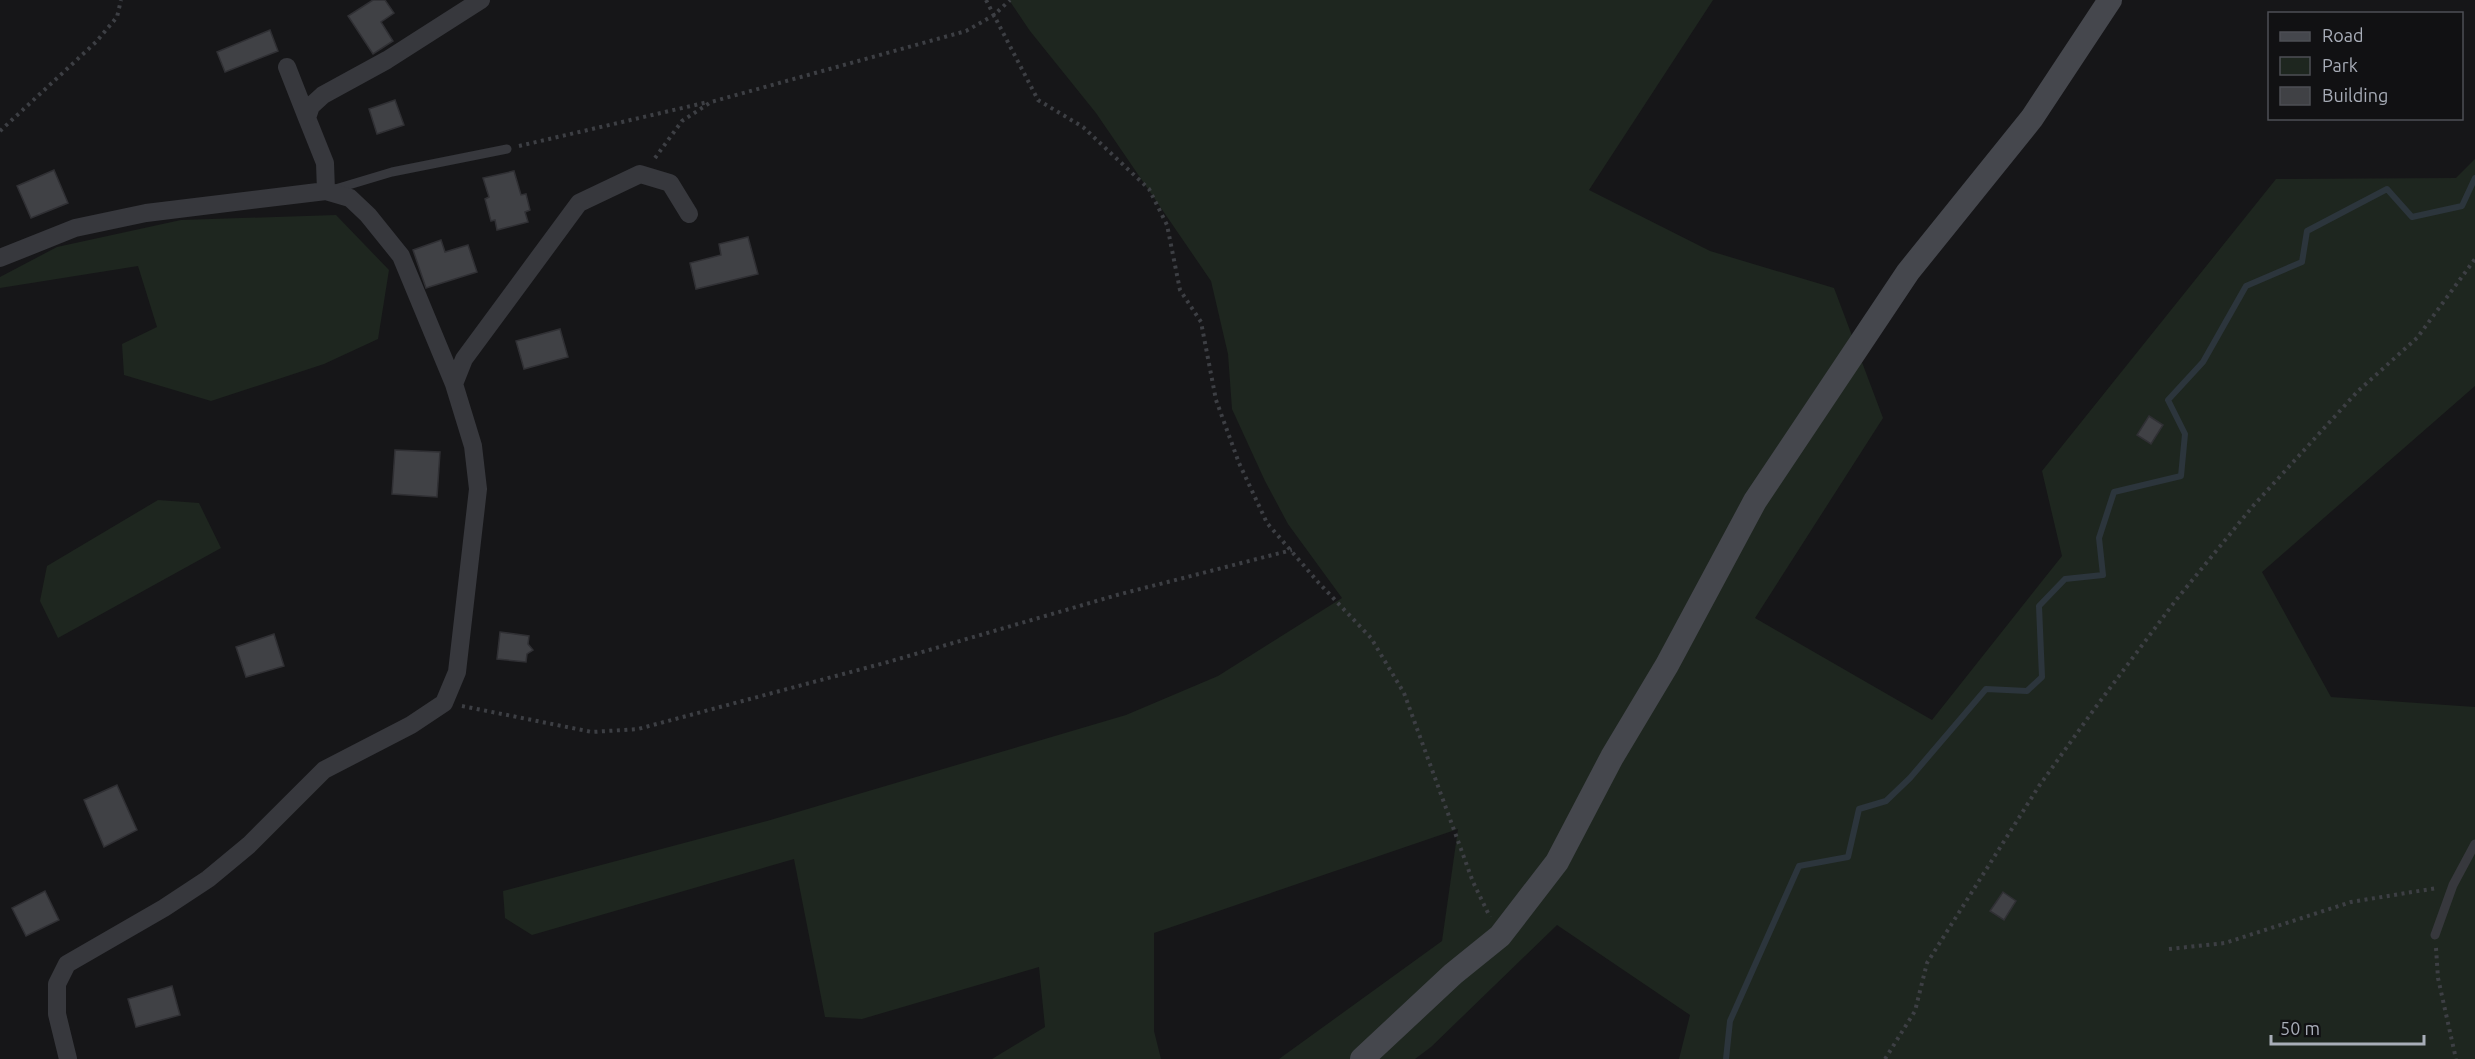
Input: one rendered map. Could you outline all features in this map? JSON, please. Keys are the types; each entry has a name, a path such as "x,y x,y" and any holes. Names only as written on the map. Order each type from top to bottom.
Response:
{"street":[{"path":"307,118 311,106 323,95 387,60 481,0"},
{"path":"1362,1059 1453,974 1500,936 1557,862 1612,757 1667,665 1755,501 1908,272 2032,118 2110,0"},
{"path":"288,66 324,163 326,191"},
{"path":"454,384 464,359 579,203 640,174 670,183 689,214"},
{"path":"0,258 75,228 147,213 326,191 350,198 368,215 401,256 454,384 473,446 478,489 458,672 444,702 411,725 324,770 249,845 208,879 164,908 66,964 57,984 57,1014 68,1059"}],"lane":[{"path":"326,191 392,172 507,149"},
{"path":"2435,935 2452,885 2475,844"}],"path":[{"path":"0,131 96,42 117,17 122,0"},
{"path":"986,0 1038,100 1083,127 1149,189 1167,225 1180,290 1201,322 1216,400 1239,463 1267,524 1371,638 1404,693 1473,882 1500,936"},
{"path":"507,149 711,102 966,31 994,15 1010,0"},
{"path":"640,174 659,154 682,121 711,102"},
{"path":"1885,1059 1915,1011 1927,963 2039,786 2095,708 2176,600 2253,506 2358,391 2417,338 2475,259"},
{"path":"444,702 592,732 638,729 888,662 1118,595 1292,550"},
{"path":"2169,949 2225,943 2350,902 2452,885"},
{"path":"2435,935 2438,978 2456,1059"}],"green space":[{"path":"1009,0 1713,0 1589,190 1710,251 1834,288 1883,418 1755,618 1932,720 2062,556 2042,471 2276,179 2456,178 2475,159 2475,386 2262,572 2331,697 2475,707 2475,1059 1679,1059 1690,1015 1557,925 1431,1047 1415,1059 1279,1059 1442,941 1458,829 1154,933 1154,1031 1161,1059 992,1059 1045,1027 1039,967 862,1019 825,1017 794,859 532,935 505,918 503,891 767,821 1126,715 1218,676 1342,598 1288,524 1265,481 1232,409 1228,354 1211,281 1096,113 1030,31"},
{"path":"336,215 389,270 378,339 324,364 211,401 124,375 122,344 157,327 138,266 0,288 0,277 57,247 181,220"},
{"path":"158,500 199,503 221,548 58,638 40,601 47,566"}],"building":[{"path":"373,0 385,0 394,13 381,22 393,41 373,54 348,16"},
{"path":"270,30 278,51 225,72 217,52"},
{"path":"395,100 404,125 377,134 369,109"},
{"path":"54,170 68,203 31,218 17,186"},
{"path":"514,171 521,195 526,194 530,210 525,212 528,222 497,230 495,220 491,221 485,199 489,197 483,178"},
{"path":"748,237 758,274 696,289 690,263 721,255 719,244"},
{"path":"441,240 445,252 468,245 477,272 426,288 413,250"},
{"path":"560,329 568,357 524,369 516,341"},
{"path":"2149,416 2163,425 2151,444 2137,435"},
{"path":"395,450 440,452 437,497 392,494"},
{"path":"500,632 529,636 528,644 533,650 527,654 526,662 497,659"},
{"path":"274,634 284,666 246,677 236,647"},
{"path":"117,785 137,830 104,847 84,800"},
{"path":"45,891 59,920 26,936 12,908"},
{"path":"2003,892 2016,901 2004,920 1990,911"},
{"path":"172,986 180,1015 136,1027 128,999"}],"waterway":[{"path":"1726,1059 1730,1021 1799,866 1848,857 1859,809 1886,801 1910,778 1986,689 2027,691 2042,677 2039,606 2065,579 2103,575 2099,538 2114,492 2181,476 2185,434 2168,400 2203,362 2246,286 2302,262 2307,231 2387,189 2412,217 2462,206 2475,178"}]}
